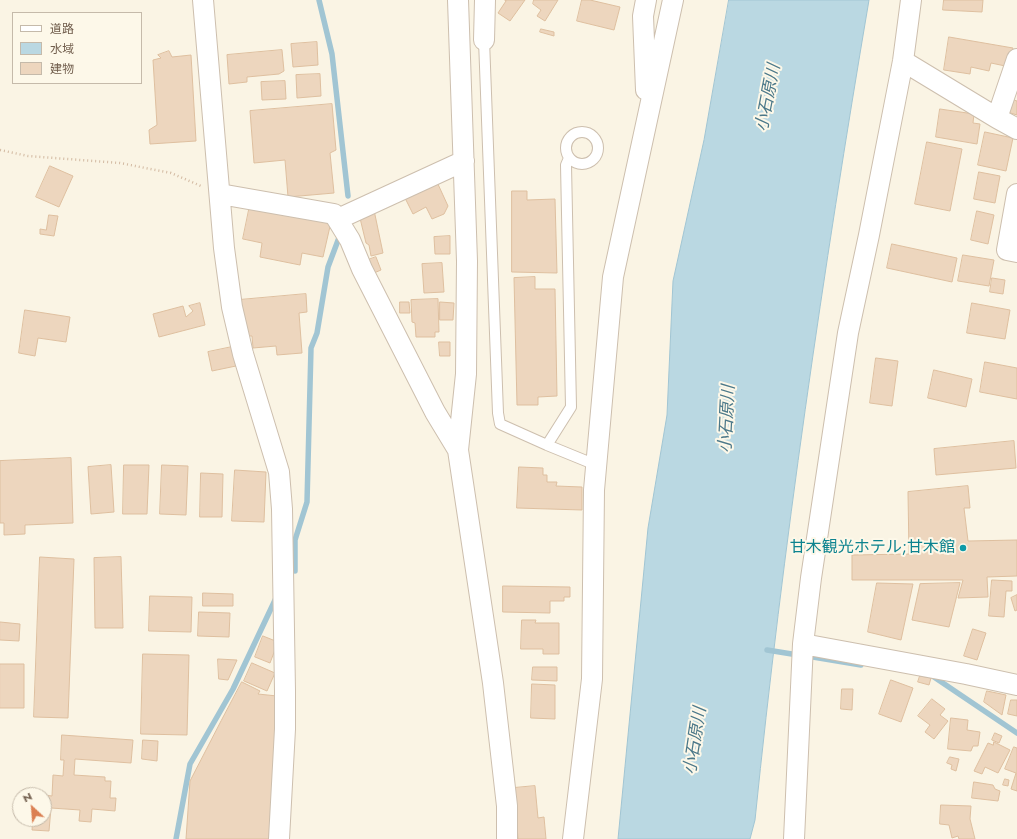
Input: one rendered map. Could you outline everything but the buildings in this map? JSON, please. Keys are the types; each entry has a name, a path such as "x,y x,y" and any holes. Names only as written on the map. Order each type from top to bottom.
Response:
{"street":[{"path":"204,0 224,248 232,307 243,354 279,472 282,510 285,699 285,729 279,839"},
{"path":"458,0 467,261 466,374 458,450 493,683 507,806 506,839"},
{"path":"484,40 485,0"},
{"path":"573,839 592,679 594,490 613,277 673,0"},
{"path":"794,839 803,644 811,578 843,362 903,61 912,0"},
{"path":"641,1 643,16 647,118"},
{"path":"903,61 1017,129"},
{"path":"997,118 1016,68"},
{"path":"338,219 464,161"},
{"path":"220,194 334,214 350,240 362,270 435,412 458,450"},
{"path":"1017,194 1007,250 1017,252"},
{"path":"803,644 966,674 1017,685"}],"lane":[{"path":"484,40 498,413 500,424 596,465"},
{"path":"547,445 571,407 566,165 569,158"}],"path":[{"path":"0,150 28,156 120,163 171,173 220,194"}],"water":[{"name":"小石原川","path":"729,0 869,0 805,409 778,615 755,820 750,839 618,839 648,528 667,415 673,281 704,140"}],"waterway":[{"path":"319,0 332,54 348,196"},
{"path":"295,571 295,540 307,502 311,348 317,333 328,267 340,235"},
{"path":"176,839 190,764 233,689 276,598"},
{"path":"767,650 798,655"},
{"path":"807,656 861,665"},
{"path":"931,675 1017,733"}],"place":[{"name":"甘木観光ホテル;甘木館","path":"963,548"}]}
